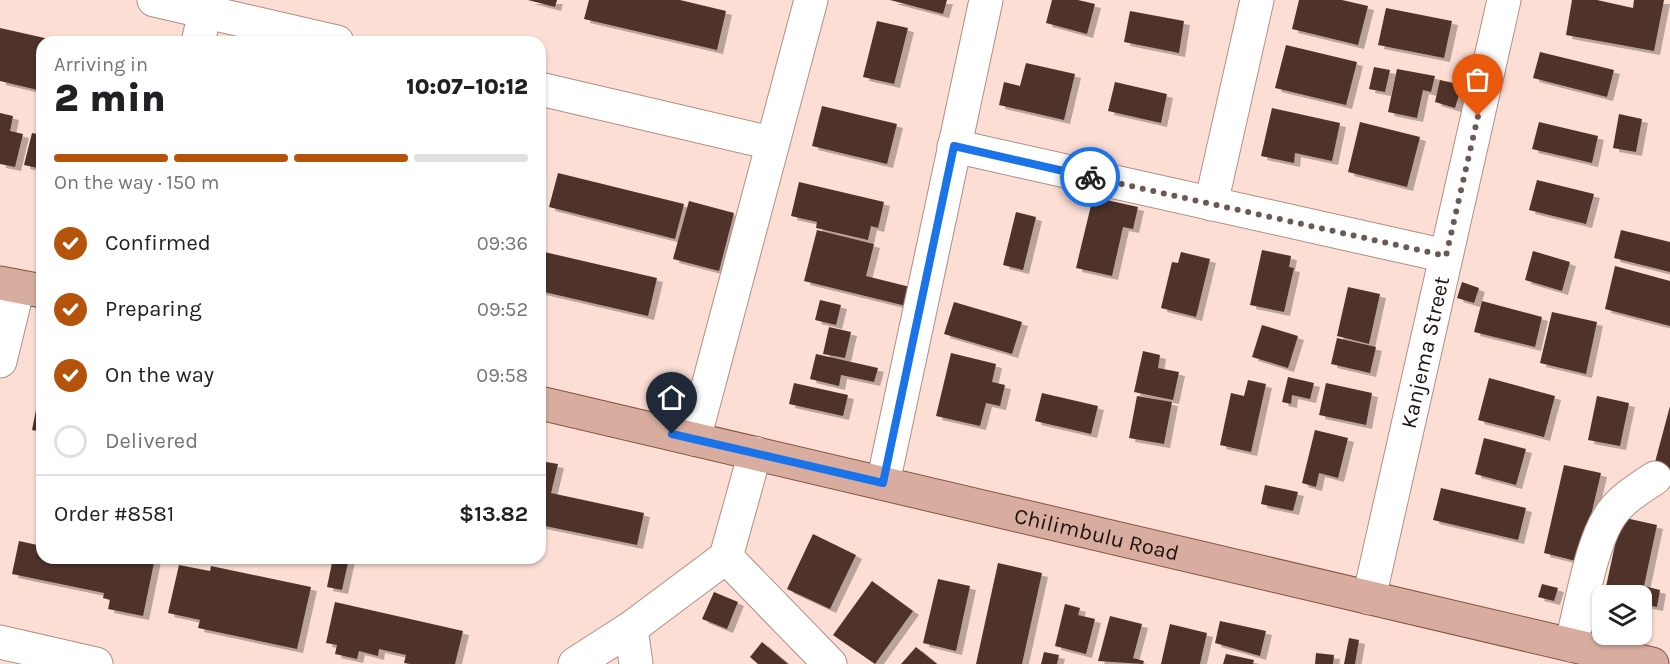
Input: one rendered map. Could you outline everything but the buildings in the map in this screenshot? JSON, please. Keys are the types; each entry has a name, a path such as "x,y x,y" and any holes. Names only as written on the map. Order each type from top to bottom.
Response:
{"main road":[{"name":"Chilimbulu Road","path":"546,403 1652,664"}],"street":[{"path":"154,0 204,18 304,36"},
{"path":"694,439 771,143 811,0"},
{"path":"883,483 986,0"},
{"path":"1211,204 1257,0"},
{"name":"Kanjema Street","path":"1369,598 1504,0"},
{"path":"546,90 771,143"},
{"path":"954,146 1446,256"},
{"path":"0,361 20,287"},
{"path":"575,664 631,628 726,557 755,453"},
{"path":"1571,645 1599,540 1612,513 1626,498 1655,478"},
{"path":"726,557 830,664"},
{"path":"631,628 636,664"},
{"path":"0,642 96,664"}],"way so far":[{"path":"1090,177 1446,256 1478,116"}],"route":[{"path":"672,434 883,483 954,146 1090,177"}]}
